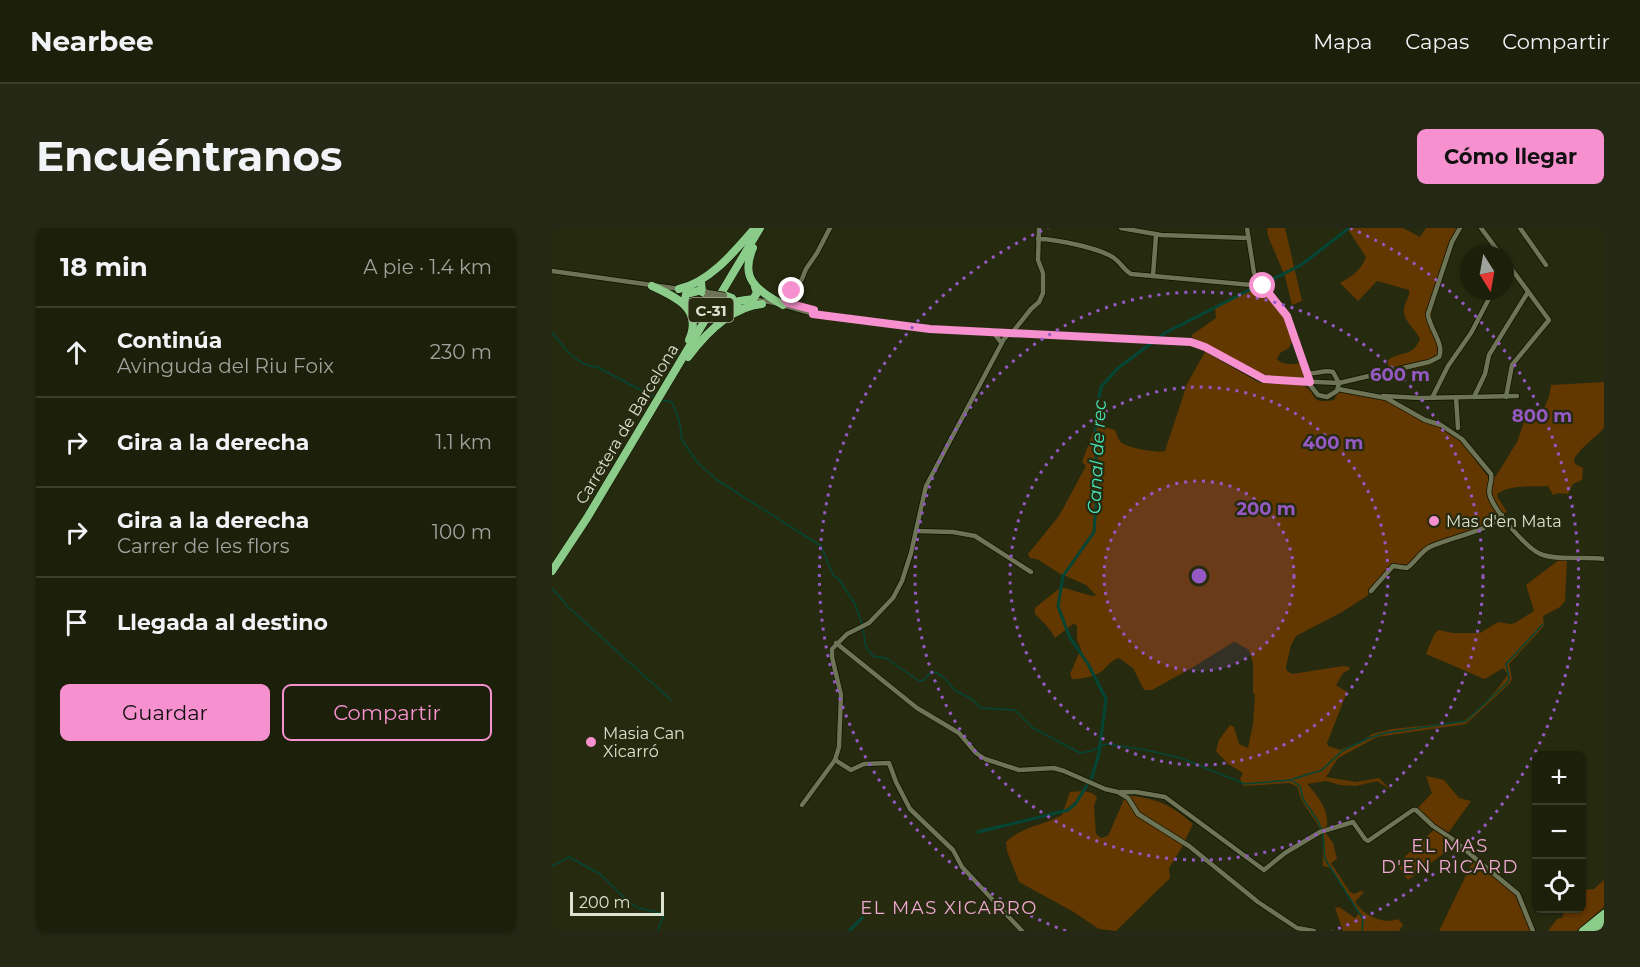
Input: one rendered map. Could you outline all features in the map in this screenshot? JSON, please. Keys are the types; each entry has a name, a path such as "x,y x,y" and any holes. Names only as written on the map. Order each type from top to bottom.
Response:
{"highway":[{"path":"679,289 701,281 755,228"},
{"path":"684,303 684,297 688,293 753,299 757,293 749,278 747,265 761,228"},
{"name":"Carretera de Barcelona","path":"552,571 597,501 761,228"},
{"path":"701,281 703,293"},
{"path":"656,287 684,303 691,314 692,329 659,397"},
{"path":"755,287 783,305"},
{"path":"727,298 737,305 736,311"},
{"path":"659,397 696,347 736,311 762,304"},
{"path":"1583,931 1604,914"},
{"path":"1593,931 1604,922"}],"street":[{"path":"813,314 814,310 788,303 785,299 802,279 830,228"},
{"path":"802,805 835,760 841,735 841,695 832,649 847,634 869,622 893,598 905,572 926,486 1002,342 1039,302 1043,293 1043,273 1038,260 1039,228"},
{"path":"1121,228 1158,235 1248,238"},
{"path":"1153,276 1158,235 1162,228"},
{"path":"1247,228 1254,273 1287,316 1310,385 1318,395 1324,397 1333,394 1339,386 1358,379 1429,362 1439,357 1440,347 1430,325 1428,314 1452,242 1460,228"},
{"path":"1481,228 1494,246"},
{"path":"1520,228 1546,265"},
{"path":"1038,239 1054,239 1081,245 1113,257 1126,272 1131,274 1263,286"},
{"path":"552,271 688,293"},
{"path":"1506,397 1512,365 1549,322 1514,272"},
{"path":"656,287 703,293"},
{"path":"1474,397 1485,374 1489,355 1528,292"},
{"path":"727,298 794,309"},
{"path":"727,298 753,299 813,314 930,329 1166,340 1198,344 1264,379 1339,386 1381,396 1432,398 1517,396"},
{"path":"1432,398 1448,366 1471,333 1488,300"},
{"path":"993,332 1002,342"},
{"path":"1001,332 1002,342"},
{"path":"1307,373 1316,374 1327,370 1340,378 1358,379"},
{"path":"1310,382 1316,374"},
{"path":"1335,374 1339,386"},
{"path":"1381,396 1425,420 1441,425 1462,439 1491,474 1489,495 1502,515 1521,538 1542,555 1604,559"},
{"path":"1456,398 1458,428"},
{"path":"1371,591 1393,566 1407,568 1429,548 1467,534 1497,520 1502,515"},
{"path":"916,531 953,532 975,536 1031,572"},
{"path":"836,644 916,708 959,733 976,753 985,759 1019,770 1054,768 1105,789 1165,797 1264,870 1285,853 1320,832 1353,822 1368,841 1416,810 1518,894 1533,931"},
{"path":"835,760 851,770 864,764 889,763 910,809 953,850 962,867 1022,931"},
{"path":"1118,792 1128,798 1138,814 1189,846 1235,885 1288,923 1314,931"}],"shaded area":[{"path":"1267,228 1285,228 1302,301 1292,305 1285,276 1268,236"},
{"path":"1347,228 1403,228 1420,237 1426,228 1463,228 1447,255 1431,316 1443,349 1442,358 1431,365 1388,375 1388,360 1414,349 1420,339 1404,313 1409,290 1377,281 1358,301 1340,283 1359,270 1366,257"},
{"path":"1251,288 1259,290 1273,300 1283,315 1293,339 1289,348 1280,353 1277,359 1285,364 1302,363 1306,375 1304,378 1285,379 1258,375 1192,337 1216,318 1215,306"},
{"path":"1205,352 1260,383 1302,385 1320,401 1334,400 1339,391 1384,399 1440,427 1461,441 1489,478 1496,476 1517,442 1527,414 1543,410 1551,385 1604,382 1604,428 1580,450 1574,459 1575,464 1583,468 1582,480 1573,484 1568,494 1553,495 1548,486 1509,489 1497,494 1507,512 1466,534 1426,548 1407,567 1393,564 1367,596 1296,636 1291,645 1286,670 1292,674 1343,666 1350,669 1343,673 1336,685 1347,692 1327,743 1328,746 1340,750 1363,741 1372,734 1392,729 1461,722 1487,701 1508,674 1503,668 1485,679 1426,654 1434,635 1438,630 1453,633 1480,633 1498,622 1515,623 1534,611 1526,585 1560,559 1567,559 1565,601 1560,607 1543,616 1544,626 1509,664 1512,678 1510,683 1466,724 1377,737 1338,758 1326,777 1356,782 1379,778 1391,790 1377,781 1356,786 1326,781 1307,784 1320,800 1326,813 1325,832 1333,843 1337,859 1331,863 1350,892 1355,894 1360,891 1364,892 1355,902 1374,918 1386,921 1398,919 1403,925 1399,931 1343,931 1335,908 1339,907 1355,918 1359,913 1330,868 1323,866 1324,844 1321,830 1302,800 1298,787 1289,783 1244,786 1240,779 1243,773 1228,764 1216,751 1219,740 1230,725 1234,727 1239,744 1248,748 1253,724 1255,695 1253,693 1253,664 1249,650 1235,642 1232,643 1152,690 1144,690 1133,668 1119,658 1095,675 1072,679 1070,674 1081,649 1077,640 1077,625 1073,624 1055,638 1035,614 1035,608 1061,587 1092,596 1096,595 1086,585 1059,573 1037,559 1030,558 1028,554 1059,516 1086,466 1082,462 1096,424 1115,430 1125,445 1149,451 1165,451 1187,384"},
{"path":"1426,776 1444,780 1459,798 1471,801 1446,836 1455,845 1408,880 1397,864 1437,827 1417,809 1432,793"},
{"path":"1083,791 1097,797 1094,806 1096,834 1101,838 1108,836 1126,795 1162,803 1193,824 1169,868 1170,878 1116,931 1099,929 1072,911 1019,882 1007,851 1006,842 1012,837 1062,815 1070,792"},
{"path":"1473,861 1516,896 1530,931 1439,931"},
{"path":"1604,880 1604,907 1576,931 1548,931 1557,919 1562,918 1564,913 1586,913 1586,890 1594,889"}],"waterway":[{"name":"Canal de rec","path":"1263,284 1301,265 1349,228"},
{"name":"Canal de rec","path":"978,832 1068,810 1076,803 1092,777 1099,753 1106,699 1088,664 1069,636 1058,606 1063,576 1094,532 1097,491 1095,419 1101,387 1118,368 1165,333 1257,286"},
{"path":"552,332 566,349 583,363 597,367 656,398"},
{"path":"661,400 672,402 679,420"},
{"path":"679,419 682,440 697,462 717,480 821,546 834,577 838,578 855,604 862,624"},
{"path":"552,588 568,607 671,700"},
{"path":"1293,779 1322,770 1342,751 1369,738 1385,733 1466,721 1508,682 1506,664 1543,624"},
{"path":"863,629 866,647 873,656 886,658 919,681 935,672 956,691 972,699 981,708 1015,710 1033,728 1080,753 1106,744 1181,758 1245,784 1291,780 1300,786 1303,799 1318,821 1323,834 1325,859 1363,919 1362,931"},
{"path":"552,866 569,857 600,874 630,903 639,908 664,914 658,931"},
{"name":"Canal de rec","path":"849,931 863,917"}],"place":[{"name":"Mas d'en Mata","path":"1434,521"},
{"name":"Masia Can Xicarró","path":"591,742"}],"district":[{"name":"EL MAS D'EN RICARD","path":"1450,856"},
{"name":"EL MAS XICARRO","path":"949,908"}],"route":[{"path":"792,291 785,299 788,303 814,310 813,314 930,329 1191,342 1205,347 1264,379 1310,382 1287,316 1263,286"}]}
